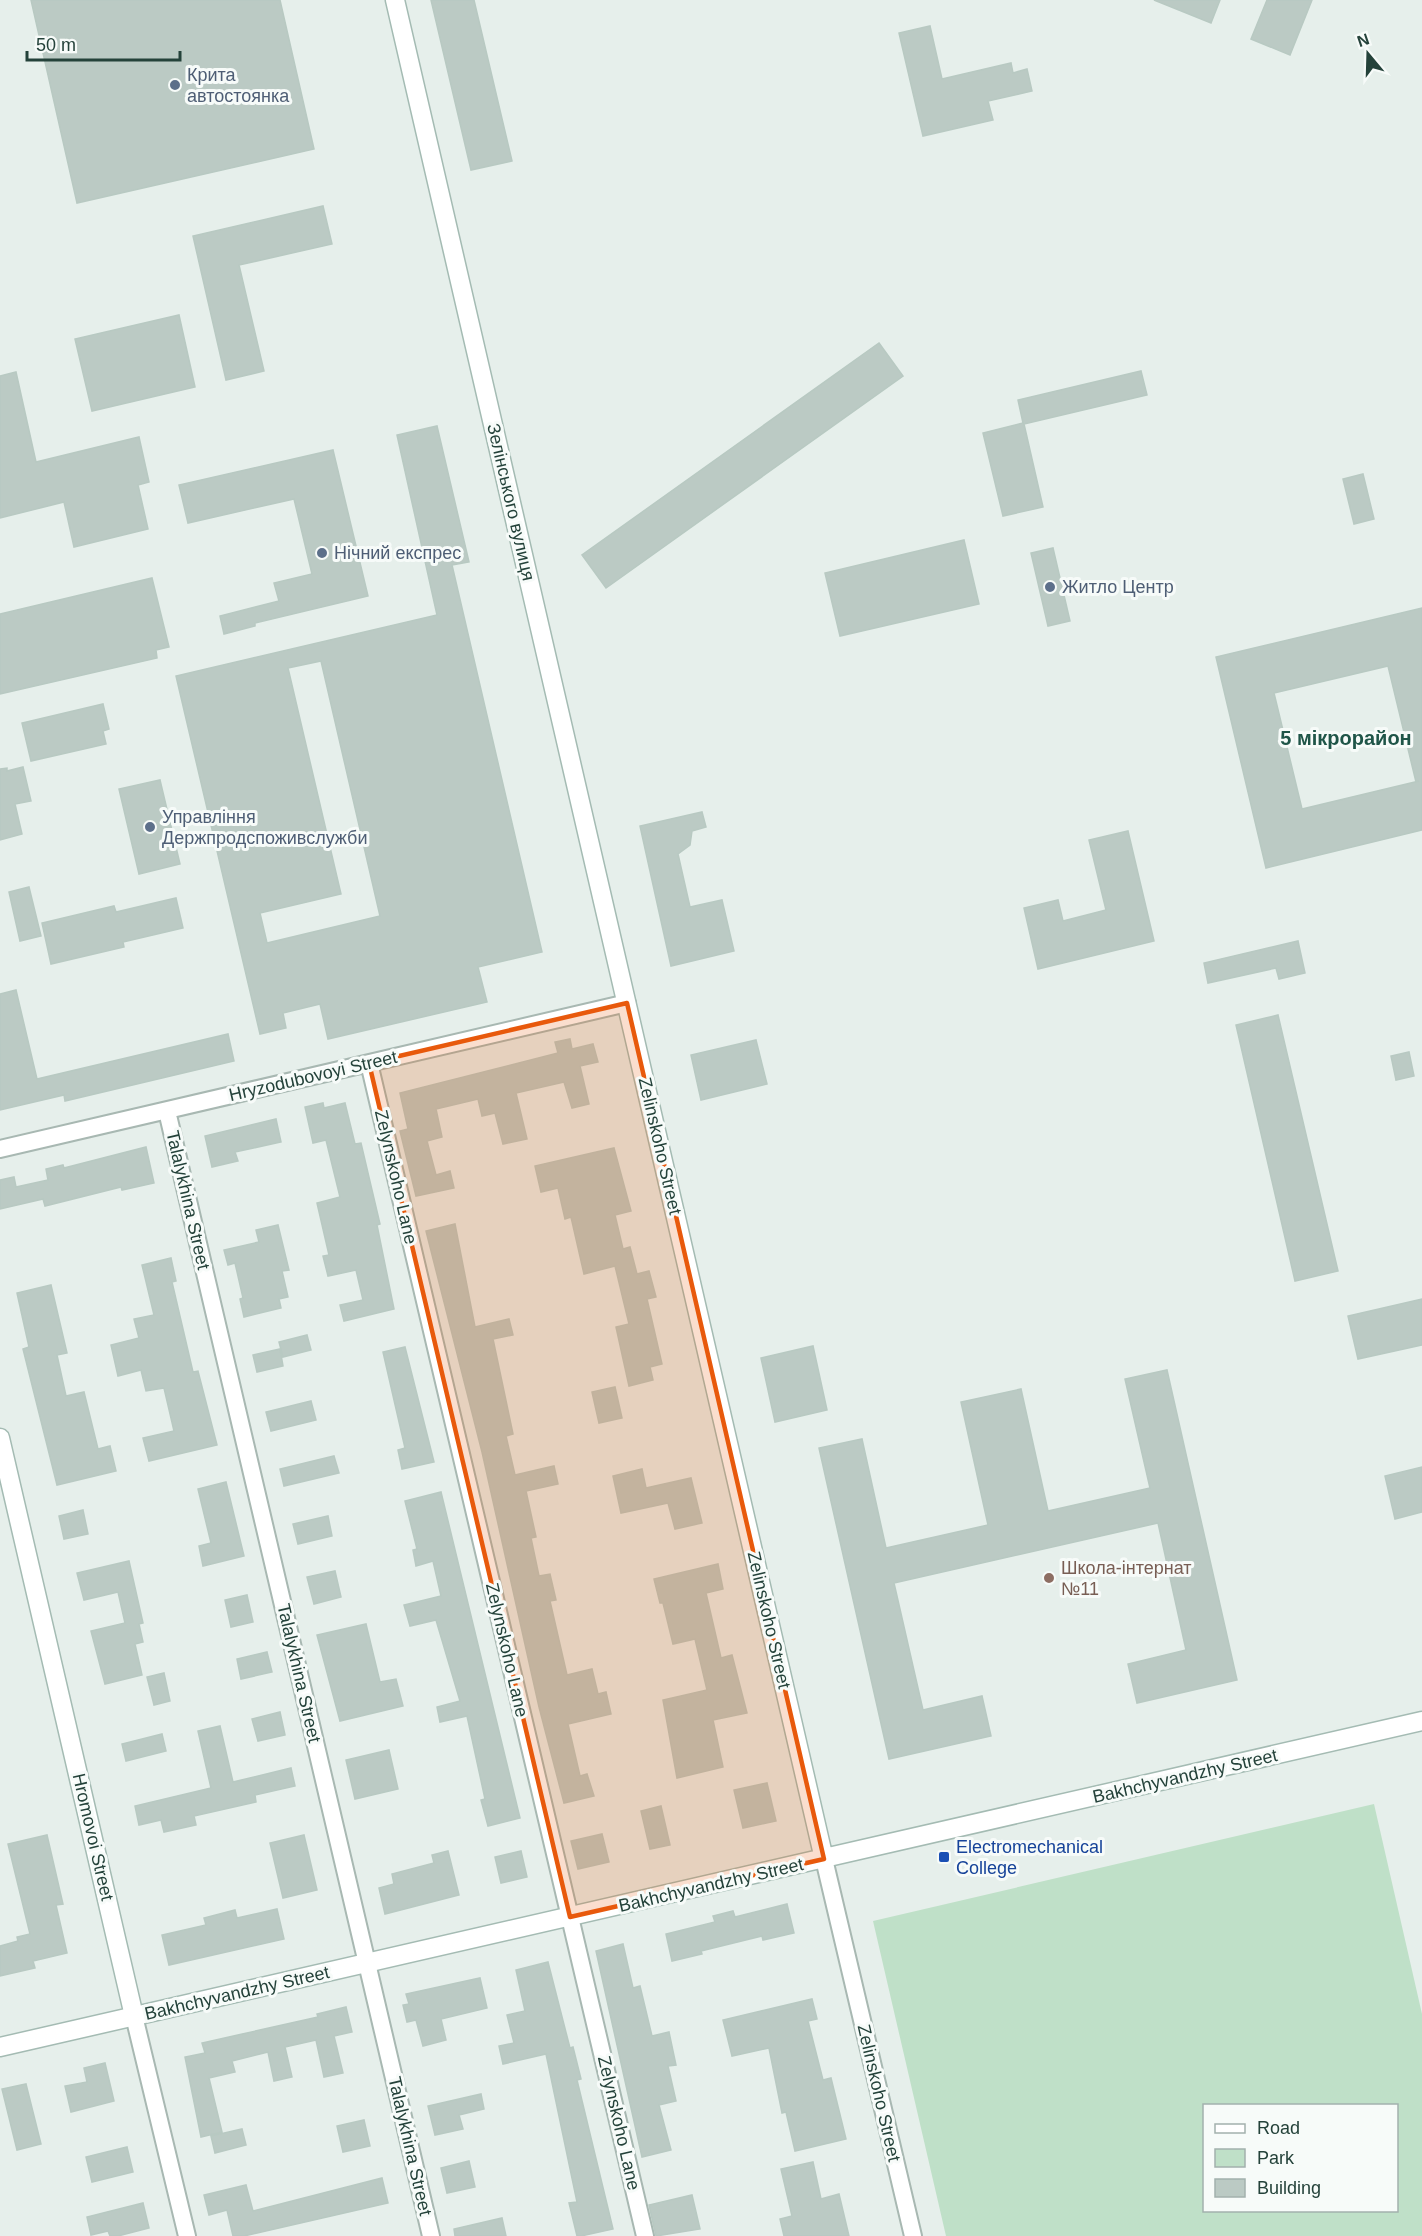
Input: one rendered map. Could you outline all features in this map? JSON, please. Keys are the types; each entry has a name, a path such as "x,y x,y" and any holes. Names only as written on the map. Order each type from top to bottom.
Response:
{"street":[{"name":"Зелінського вулиця","path":"395,0 627,1003"},
{"name":"Hryzodubovoyi Street","path":"0,1149 627,1003"},
{"name":"Zelinskoho Street","path":"627,1003 913,2236"},
{"name":"Zelynskoho Lane","path":"369,1064 645,2236"},
{"name":"Talalykhina Street","path":"167,1111 431,2236"},
{"name":"Hromovoi Street","path":"0,1438 187,2236"},
{"name":"Bakhchyvandzhy Street","path":"0,2047 1422,1721"}],"highlighted area":[{"path":"627,1003 824,1859 570,1917 369,1063"}],"green space":[{"path":"1374,1804 1422,2014 1422,2236 946,2236 873,1921"}],"building":[{"path":"31,0 280,0 314,149 77,203"},
{"path":"431,0 474,0 512,161 471,170"},
{"path":"1154,0 1220,0 1211,23"},
{"path":"1267,0 1312,0 1290,55 1251,39"},
{"path":"930,26 942,79 1011,63 1013,73 1027,69 1032,91 988,101 993,120 923,136 899,33"},
{"path":"323,206 332,244 239,265 264,371 226,380 193,236"},
{"path":"179,315 195,387 92,411 75,339"},
{"path":"879,343 903,376 606,588 582,555"},
{"path":"1141,371 1147,395 1024,424 1043,507 1003,516 983,433 1023,423 1018,400"},
{"path":"16,372 36,462 139,437 149,482 138,485 148,529 74,547 64,502 0,518 0,376"},
{"path":"437,426 469,562 452,565 542,952 478,967 487,1002 328,1039 320,1004 283,1013 286,1028 260,1034 176,676 437,615 397,435","holes":["321,661 380,916 267,943 260,913 341,894 288,668"]},
{"path":"333,450 368,596 255,623 255,626 224,634 220,616 279,601 274,583 312,574 294,499 188,523 179,485"},
{"path":"1363,474 1374,519 1354,524 1343,479"},
{"path":"964,540 979,604 840,636 825,573"},
{"path":"1053,548 1070,621 1048,626 1031,553"},
{"path":"152,578 169,647 156,650 157,658 0,694 0,614"},
{"path":"1422,608 1422,830 1266,868 1216,657","holes":["1388,666 1416,782 1302,809 1274,693"]},
{"path":"103,704 109,729 103,731 106,744 31,761 22,723"},
{"path":"23,767 31,801 15,804 22,834 0,840 0,769 7,768 7,771"},
{"path":"160,780 180,864 139,874 119,789"},
{"path":"702,812 706,827 692,831 690,845 678,854 690,907 722,900 734,951 671,966 640,826"},
{"path":"1128,831 1154,941 1038,969 1024,908 1058,900 1063,921 1106,910 1089,840"},
{"path":"29,887 41,936 20,941 9,892"},
{"path":"176,898 183,928 123,942 124,947 51,964 42,923 114,906 116,912"},
{"path":"1298,941 1305,973 1279,979 1276,968 1208,983 1204,963"},
{"path":"16,990 37,1079 228,1034 234,1061 65,1101 64,1095 0,1110 0,994"},
{"path":"1278,1015 1338,1271 1295,1281 1236,1025"},
{"path":"570,1039 572,1049 593,1044 598,1062 580,1066 589,1104 572,1108 564,1082 516,1093 527,1139 503,1144 495,1113 482,1116 478,1099 436,1109 442,1137 427,1141 436,1175 450,1171 454,1188 416,1196 400,1131 408,1129 400,1093 558,1053 555,1042"},
{"path":"756,1040 767,1084 701,1100 691,1055"},
{"path":"1409,1052 1414,1076 1396,1080 1391,1056"},
{"path":"323,1103 324,1108 345,1103 355,1144 361,1143 380,1224 377,1225 394,1309 344,1321 340,1305 363,1300 356,1270 328,1276 323,1256 329,1255 317,1203 340,1197 326,1140 313,1143 305,1107"},
{"path":"276,1119 281,1142 235,1152 238,1161 212,1167 205,1136"},
{"path":"146,1147 154,1183 122,1190 121,1187 45,1206 43,1199 0,1209 0,1180 14,1177 16,1187 48,1180 46,1169 63,1165 64,1168"},
{"path":"614,1148 631,1211 615,1215 623,1249 630,1247 637,1274 649,1271 656,1297 647,1299 662,1364 650,1367 653,1380 629,1386 616,1327 629,1324 615,1266 584,1274 571,1217 565,1219 558,1188 541,1192 535,1166"},
{"path":"455,1224 475,1327 509,1319 513,1335 493,1339 513,1434 506,1436 515,1475 554,1466 558,1484 526,1491 536,1537 531,1538 539,1576 550,1574 556,1600 550,1601 567,1675 592,1669 598,1694 606,1692 611,1714 568,1724 580,1776 587,1774 594,1796 564,1803 539,1707 482,1452 426,1231"},
{"path":"278,1225 289,1270 282,1271 288,1297 279,1299 281,1308 244,1317 240,1299 243,1298 235,1263 228,1265 224,1250 259,1242 256,1230"},
{"path":"171,1258 176,1281 172,1282 193,1372 198,1371 217,1445 149,1461 143,1438 174,1431 164,1388 146,1391 141,1370 118,1376 111,1345 139,1338 134,1319 154,1315 142,1265"},
{"path":"51,1285 67,1353 57,1355 66,1396 84,1392 98,1449 110,1446 116,1471 57,1485 23,1349 29,1347 17,1293"},
{"path":"1422,1299 1422,1345 1358,1359 1348,1316"},
{"path":"307,1335 311,1350 283,1357 279,1342"},
{"path":"813,1346 827,1410 775,1422 761,1358"},
{"path":"405,1347 434,1462 402,1469 398,1450 405,1448 383,1352"},
{"path":"280,1349 283,1366 257,1372 253,1355"},
{"path":"1167,1370 1237,1680 1137,1703 1128,1664 1186,1650 1158,1523 894,1583 923,1710 982,1696 991,1736 889,1759 819,1448 862,1439 886,1548 988,1525 961,1402 1021,1389 1048,1511 1150,1488 1125,1379"},
{"path":"615,1387 622,1418 599,1423 592,1392"},
{"path":"311,1401 316,1420 271,1431 266,1412"},
{"path":"334,1456 339,1473 284,1486 280,1469"},
{"path":"1422,1467 1422,1512 1395,1519 1385,1476"},
{"path":"642,1469 646,1488 691,1478 702,1523 675,1529 668,1503 621,1513 613,1476"},
{"path":"226,1482 244,1556 203,1566 199,1546 211,1543 198,1489"},
{"path":"441,1492 520,1818 488,1826 481,1800 485,1799 467,1716 440,1722 437,1707 460,1701 436,1620 410,1626 404,1605 441,1596 433,1561 416,1566 413,1550 417,1549 405,1501"},
{"path":"83,1510 88,1534 64,1539 59,1516"},
{"path":"328,1516 332,1536 298,1544 293,1524"},
{"path":"129,1561 143,1623 139,1624 143,1642 135,1644 142,1675 105,1684 91,1631 125,1623 118,1592 84,1600 77,1573"},
{"path":"718,1564 723,1589 706,1593 721,1658 732,1655 747,1713 713,1720 723,1767 677,1778 663,1700 707,1690 695,1639 673,1644 663,1603 660,1603 654,1579"},
{"path":"335,1571 341,1597 314,1604 307,1577"},
{"path":"247,1595 253,1622 231,1627 225,1600"},
{"path":"366,1624 380,1682 396,1679 403,1706 340,1721 317,1635"},
{"path":"267,1652 272,1672 241,1679 237,1659"},
{"path":"164,1673 170,1701 154,1705 147,1677"},
{"path":"280,1712 285,1735 258,1741 252,1719"},
{"path":"220,1726 233,1782 291,1768 295,1786 255,1795 256,1802 194,1816 196,1825 164,1832 161,1820 139,1825 135,1806 211,1788 198,1731"},
{"path":"162,1734 166,1751 126,1761 122,1744"},
{"path":"389,1750 398,1789 355,1799 346,1760"},
{"path":"767,1783 776,1821 743,1828 734,1790"},
{"path":"661,1806 670,1845 650,1849 641,1811"},
{"path":"602,1834 609,1862 578,1869 571,1841"},
{"path":"47,1835 63,1904 56,1905 67,1953 33,1961 35,1968 0,1976 0,1946 18,1941 17,1937 30,1934 8,1844"},
{"path":"304,1835 317,1890 283,1898 270,1843"},
{"path":"448,1851 459,1895 385,1914 379,1888 394,1884 392,1874 434,1863 432,1855"},
{"path":"521,1851 527,1877 501,1883 495,1857"},
{"path":"787,1904 794,1933 763,1940 762,1936 701,1951 702,1954 672,1961 666,1934 715,1922 713,1916 733,1911 735,1917"},
{"path":"277,1909 284,1939 169,1965 162,1935 206,1925 204,1918 235,1910 237,1918"},
{"path":"623,1944 633,1988 640,1986 652,2036 669,2032 676,2065 668,2066 676,2101 659,2105 671,2150 642,2157 596,1951"},
{"path":"548,1962 570,2048 573,2047 581,2079 577,2080 613,2229 581,2236 577,2236 569,2203 577,2202 546,2054 503,2064 499,2046 514,2043 507,2015 525,2011 516,1970"},
{"path":"480,1978 487,2008 441,2019 446,2040 423,2046 416,2020 407,2022 403,2005 409,2004 406,1994"},
{"path":"812,1999 817,2019 808,2021 823,2080 831,2078 846,2139 795,2151 786,2112 782,2113 769,2048 732,2056 723,2020"},
{"path":"346,2007 352,2032 334,2036 343,2073 324,2077 316,2040 285,2047 292,2077 274,2081 268,2052 232,2061 235,2072 209,2078 222,2132 201,2137 185,2057 205,2053 202,2043 318,2017 317,2014"},
{"path":"105,2063 114,2101 71,2112 65,2086 87,2082 84,2068"},
{"path":"26,2084 41,2144 17,2150 2,2089"},
{"path":"481,2094 484,2109 459,2115 463,2129 435,2135 428,2106"},
{"path":"364,2120 370,2146 343,2152 337,2126"},
{"path":"242,2129 246,2145 215,2153 211,2136"},
{"path":"127,2147 133,2172 92,2182 86,2157"},
{"path":"469,2161 475,2187 447,2193 441,2168"},
{"path":"813,2162 821,2199 839,2194 849,2236 784,2236 780,2219 792,2216 781,2169"},
{"path":"382,2178 388,2203 244,2236 233,2236 227,2210 209,2215 204,2195 246,2185 253,2211"},
{"path":"692,2195 700,2229 656,2236 649,2205"},
{"path":"143,2203 149,2228 118,2236 110,2236 108,2231 91,2235 87,2217"},
{"path":"502,2218 506,2236 455,2236 454,2229"}],"place":[{"name":"Крита автостоянка","path":"175,85"},
{"name":"Нічний експрес","path":"322,553"},
{"name":"Житло Центр","path":"1050,587"},
{"name":"Управління Держпродспоживслужби","path":"150,827"},
{"name":"Школа-інтернат №11","path":"1049,1578"},
{"name":"Electromechanical College","path":"944,1857"}],"district":[{"name":"5 мікрорайон","path":"1346,738"}]}
